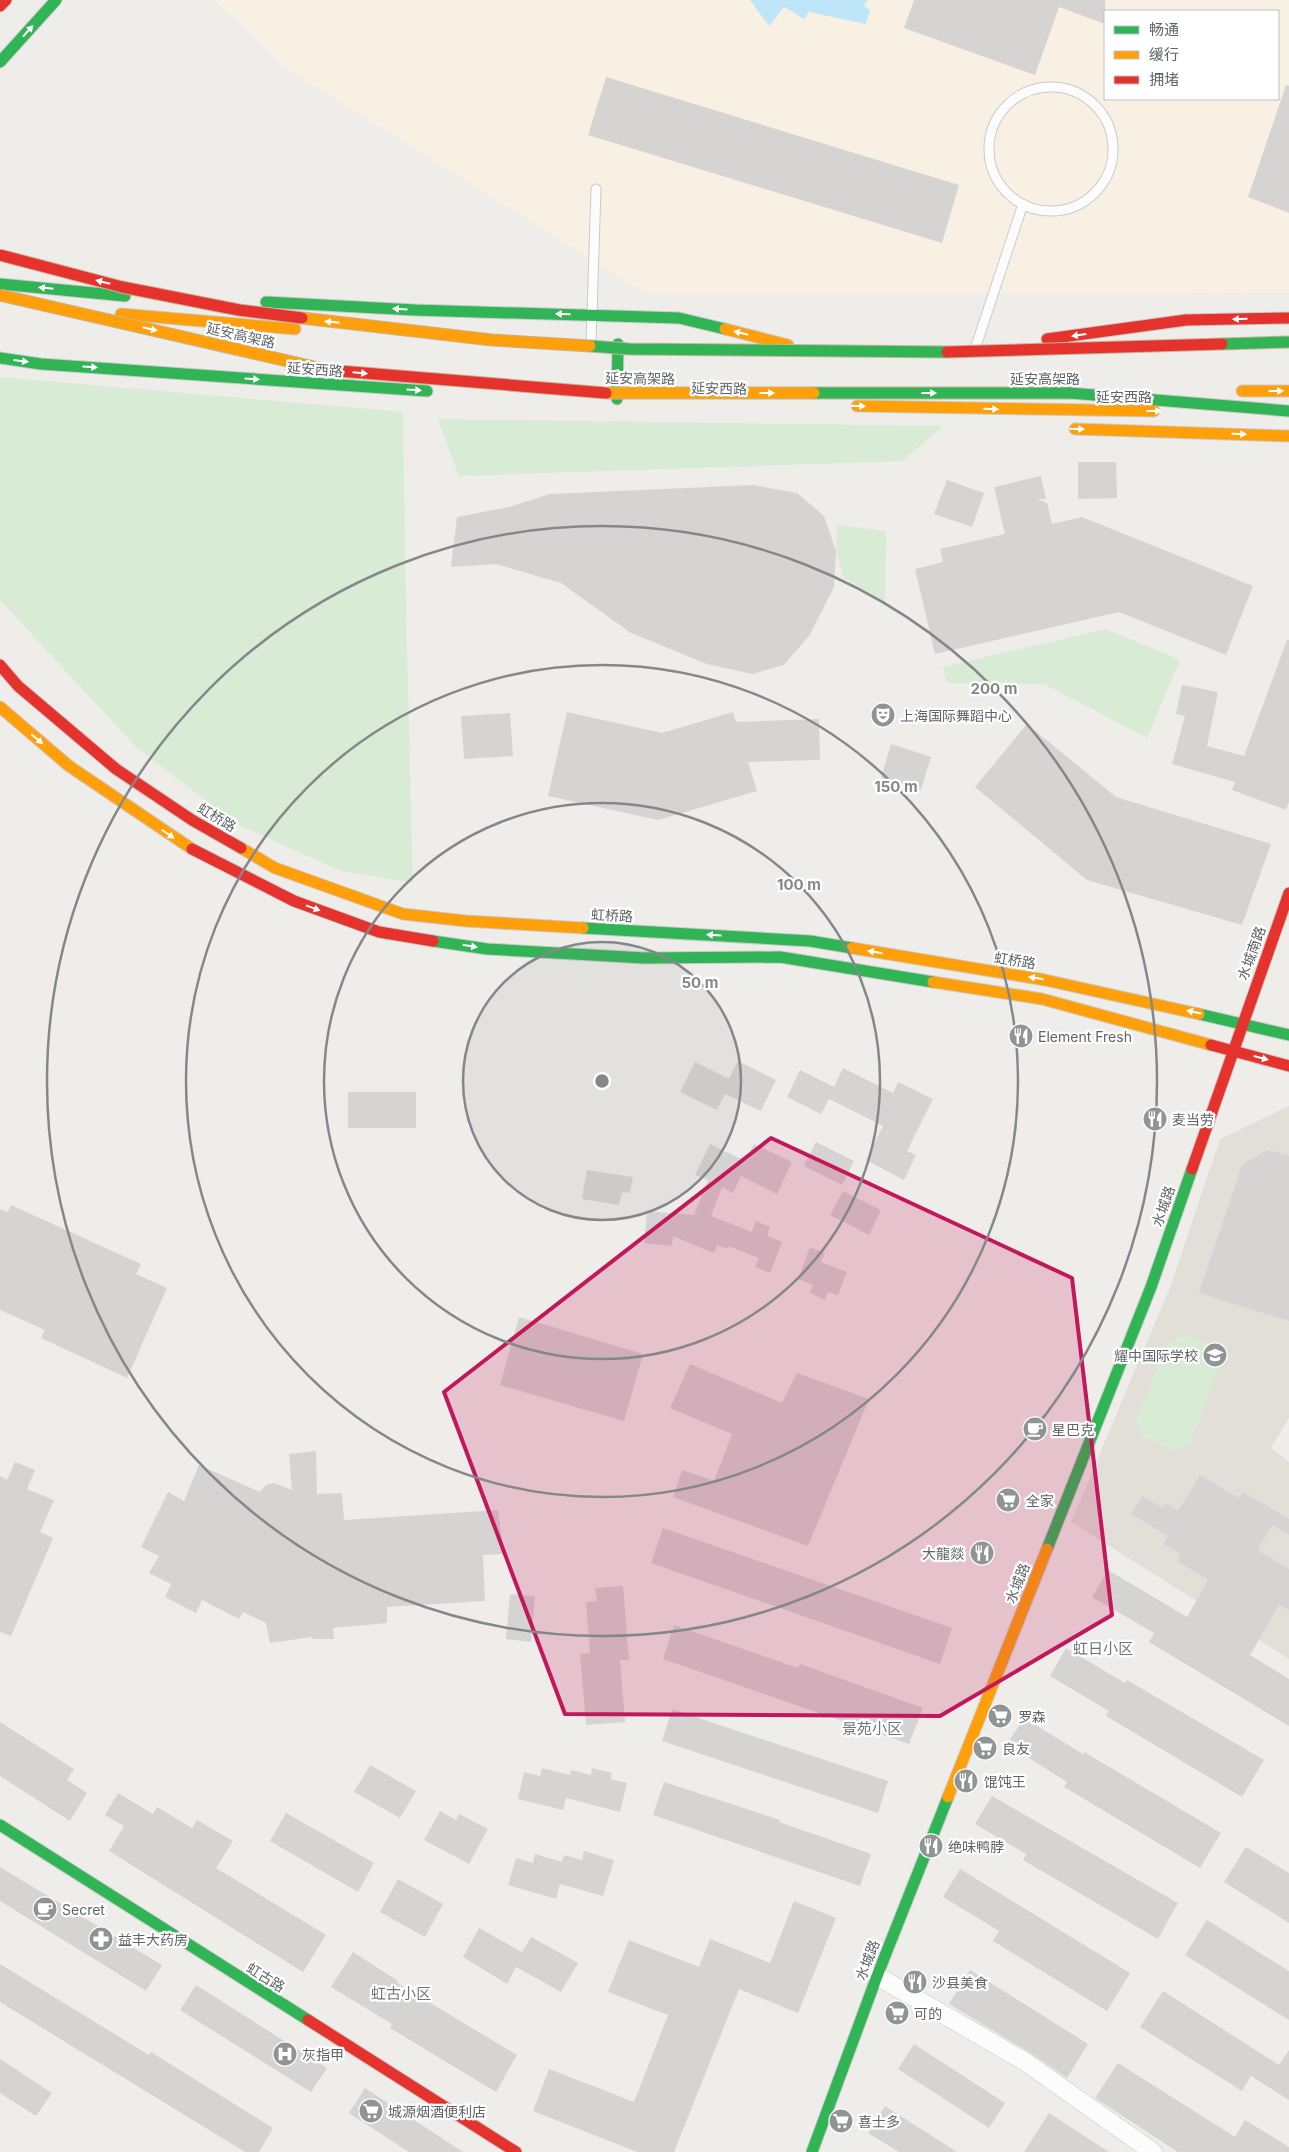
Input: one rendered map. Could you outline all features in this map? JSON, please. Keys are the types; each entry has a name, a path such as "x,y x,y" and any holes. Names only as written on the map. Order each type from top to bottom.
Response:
{"main road":[{"path":"0,6 6,0"},
{"path":"0,62 56,0"},
{"name":"延安高架路","path":"0,255 122,287 239,310 492,340 629,349 946,352 1289,342"},
{"path":"0,284 140,297 415,310 679,318 788,345"},
{"name":"延安高架路","path":"0,295 329,370 605,393 1197,392"},
{"path":"0,306 139,315 307,331 476,340 975,349 1289,348"},
{"path":"975,349 1186,320 1289,318"},
{"path":"617,399 618,344"},
{"name":"延安西路","path":"0,358 41,364 380,388 788,405"},
{"path":"1234,391 1289,391"},
{"path":"1070,393 1289,411"},
{"name":"延安西路","path":"847,406 1289,411"},
{"path":"925,407 991,420"},
{"path":"1059,428 1289,436"},
{"name":"虹桥路","path":"0,665 18,686 116,769 192,820 275,868 403,914 466,922 810,941 1045,980 1242,1022 1289,1035"},
{"path":"0,707 69,766 184,845 294,901 379,932 497,950 644,958 780,958 1042,1000 1289,1066"},
{"name":"水城南路","path":"1242,1022 1289,893"},
{"name":"水城路","path":"812,2152 877,1976 1151,1287 1242,1022"},
{"name":"虹古路","path":"0,1824 516,2152"}],"street":[{"path":"877,1976 1024,2061 1153,2152"}],"lane":[{"path":"1060,87 1079,94 1096,106 1108,124 1113,146 1111,167 1101,186 1085,201 1065,209 1044,210 1023,204 1007,193 995,177 989,159 989,139 995,121 1007,105 1022,93 1041,88 1060,87"},
{"path":"591,343 596,190"},
{"path":"975,349 1023,204"}],"highlighted area":[{"path":"771,1138 1072,1278 1112,1615 940,1716 565,1714 444,1392"}],"shaded area":[{"path":"214,0 1289,0 1289,293 646,294 286,68"},
{"name":"耀中国际学校","path":"1289,1106 1289,1418 1271,1448 1289,1462 1289,1659 1071,1522 1171,1285 1220,1139"}],"green space":[{"path":"0,377 403,412 413,883 341,871 237,824 136,747 0,600"},
{"path":"438,419 943,426 902,461 459,476"},
{"path":"837,525 886,531 885,602 844,578 836,551"},
{"path":"1106,629 1180,660 1147,738 1044,684 947,683 943,667"},
{"path":"1185,1334 1209,1344 1221,1361 1191,1442 1173,1451 1142,1437 1136,1419 1168,1343"}],"water":[{"path":"750,0 868,0 864,6 870,10 866,24 809,12 804,19 784,7 769,26"}],"building":[{"path":"914,0 1105,0 1104,24 1059,7 1035,75 904,28"},
{"path":"606,77 959,185 942,243 588,135"},
{"path":"1286,85 1289,86 1289,213 1248,197"},
{"path":"1078,462 1116,462 1117,498 1078,499"},
{"path":"1041,476 1046,499 1037,499 1047,503 1052,524 1082,517 1253,586 1226,655 1119,612 935,654 915,569 943,562 940,549 1005,534 994,487"},
{"path":"947,480 984,493 972,527 934,514"},
{"path":"753,485 797,493 824,516 836,551 834,587 809,636 784,665 752,674 707,664 631,633 561,583 496,564 451,567 457,517 509,507 550,494"},
{"path":"1287,640 1289,640 1289,802 1286,810 1232,790 1235,782 1172,764 1185,716 1176,714 1182,685 1218,692 1207,746 1244,756"},
{"path":"567,712 662,733 733,712 736,722 819,719 820,760 748,762 757,791 658,820 548,796"},
{"path":"510,713 513,756 464,759 461,716"},
{"path":"1027,724 1116,797 1271,844 1242,925 1087,880 975,787"},
{"path":"891,744 931,757 921,790 881,778"},
{"path":"738,1061 776,1080 761,1111 725,1094 717,1110 680,1092 695,1062 729,1079"},
{"path":"843,1068 893,1093 898,1082 933,1099 907,1151 916,1155 904,1180 866,1160 883,1126 829,1099 821,1114 787,1097 800,1070 834,1087"},
{"path":"348,1092 416,1092 416,1128 348,1128"},
{"path":"816,1142 854,1161 842,1185 804,1166"},
{"path":"710,1144 745,1161 754,1144 792,1162 777,1194 741,1176 733,1193 722,1187 711,1216 752,1232 756,1221 770,1227 767,1236 782,1242 770,1273 755,1267 759,1258 728,1246 727,1249 717,1245 714,1253 673,1236 672,1246 644,1243 647,1211 694,1215 708,1180 695,1175"},
{"path":"1268,1150 1289,1156 1289,1321 1199,1293 1242,1165"},
{"path":"587,1170 633,1177 630,1193 622,1192 619,1205 582,1199"},
{"path":"843,1191 881,1210 869,1235 830,1215"},
{"path":"11,1205 141,1264 136,1274 167,1288 127,1378 41,1338 45,1330 0,1310 0,1209 8,1212"},
{"path":"810,1247 825,1253 821,1262 847,1272 838,1295 828,1292 825,1300 810,1293 813,1285 798,1279"},
{"path":"519,1317 643,1354 624,1421 500,1385"},
{"path":"690,1364 782,1403 797,1373 869,1399 808,1546 673,1497 682,1470 714,1481 732,1434 670,1408"},
{"path":"316,1451 317,1494 342,1493 344,1520 498,1510 504,1554 483,1555 485,1601 387,1607 387,1623 333,1628 334,1639 313,1639 312,1637 270,1643 266,1623 243,1612 239,1619 202,1600 196,1613 165,1597 171,1584 149,1573 159,1556 141,1547 168,1492 184,1501 199,1465 260,1492 266,1485 274,1483 292,1490 289,1454"},
{"path":"15,1462 35,1470 27,1489 54,1500 40,1532 53,1538 11,1636 0,1632 0,1476 7,1480"},
{"path":"1200,1475 1239,1498 1243,1492 1289,1519 1289,1535 1272,1525 1257,1550 1289,1569 1289,1610 1279,1605 1250,1655 1289,1679 1289,1726 1149,1642 1154,1633 1092,1597 1108,1570 1187,1617 1208,1580 1177,1561 1181,1554 1163,1544 1168,1536 1131,1514 1142,1496 1163,1508 1166,1503 1178,1511"},
{"path":"663,1528 952,1628 940,1664 651,1563"},
{"path":"623,1586 629,1660 620,1660 625,1722 586,1725 580,1654 590,1653 586,1602 597,1601 595,1588"},
{"path":"510,1594 535,1596 531,1642 506,1639"},
{"path":"674,1625 798,1668 800,1664 923,1708 909,1744 663,1659"},
{"path":"1066,1648 1125,1683 1127,1680 1264,1760 1242,1797 1106,1716 1109,1711 1050,1676"},
{"path":"672,1709 888,1781 878,1813 662,1741"},
{"path":"1024,1718 1221,1833 1200,1868 1064,1787 1067,1782 1007,1744"},
{"path":"0,1722 74,1769 67,1780 87,1793 70,1821 0,1776"},
{"path":"370,1765 416,1791 400,1818 354,1792"},
{"path":"542,1768 570,1775 571,1770 591,1775 592,1768 612,1773 611,1779 627,1783 620,1812 566,1798 563,1810 518,1799 524,1772 540,1776"},
{"path":"664,1782 780,1820 779,1822 871,1854 860,1886 653,1815"},
{"path":"118,1793 153,1814 157,1807 192,1828 197,1820 233,1841 216,1868 326,1935 303,1972 109,1851 124,1826 105,1815"},
{"path":"992,1796 1178,1903 1158,1939 1023,1860 1026,1854 975,1824"},
{"path":"440,1811 456,1820 459,1814 488,1829 469,1864 424,1840"},
{"path":"286,1813 374,1863 358,1892 270,1841"},
{"path":"1246,1847 1289,1873 1289,1923 1224,1882"},
{"path":"584,1851 614,1860 603,1896 560,1884 556,1899 508,1885 516,1858 533,1863 535,1854 562,1862 564,1855 582,1860"},
{"path":"0,1867 162,1965 146,1991 0,1901"},
{"path":"960,1869 1130,1973 1107,2011 993,1941 999,1931 943,1897"},
{"path":"398,1879 443,1904 425,1937 380,1912"},
{"path":"794,1901 836,1918 798,2013 739,1989 674,2152 637,2152 533,2111 549,2069 634,2102 668,2015 608,1992 629,1940 699,1967 710,1939 770,1963"},
{"path":"1207,1920 1289,1971 1289,2020 1185,1955"},
{"path":"479,1928 522,1952 531,1937 578,1963 561,1992 516,1967 507,1984 463,1957"},
{"path":"353,1952 398,1981 397,1983 517,2055 496,2092 390,2028 392,2024 331,1987"},
{"path":"0,1964 149,2055 151,2052 273,2128 259,2152 245,2152 0,2002"},
{"path":"970,1970 1088,2044 1067,2078 1029,2052 949,2004"},
{"path":"196,1985 327,2068 311,2092 180,2010"},
{"path":"1163,1991 1279,2065 1289,2050 1289,2100 1251,2076 1242,2091 1140,2027"},
{"path":"914,2044 1005,2103 989,2128 898,2069"},
{"path":"0,2059 52,2093 36,2116 0,2093"},
{"path":"1118,2063 1235,2137 1245,2120 1289,2147 1289,2152 1178,2152 1095,2098"},
{"path":"365,2088 463,2152 409,2152 349,2113"},
{"path":"885,2106 957,2152 899,2152 868,2133"},
{"path":"1049,2113 1109,2152 1024,2152"}],"traffic: fast":[{"path":"0,62 56,0"},
{"path":"0,284 125,296"},
{"path":"266,302 415,310 679,318 725,329"},
{"path":"1222,344 1289,342"},
{"path":"617,399 618,344"},
{"path":"590,346 629,349 947,352"},
{"path":"0,358 41,364 427,391"},
{"path":"814,393 1070,393"},
{"path":"1070,393 1289,411"},
{"path":"583,928 810,941 852,948"},
{"path":"433,941 487,949 644,958 780,957 933,982"},
{"path":"1199,1014 1289,1035"},
{"path":"1047,1549 1151,1287 1192,1169"},
{"path":"812,2152 877,1976 948,1797"},
{"path":"0,1825 308,2020"}],"traffic: slow":[{"path":"0,295 327,370"},
{"path":"121,314 295,329"},
{"path":"302,318 492,340 590,346"},
{"path":"725,329 788,345"},
{"path":"1242,391 1289,391"},
{"path":"606,393 814,393"},
{"path":"857,406 1154,411"},
{"path":"1075,429 1289,436"},
{"path":"0,707 69,766 192,849"},
{"path":"241,848 275,868 403,914 466,921 583,928"},
{"path":"852,948 1045,980 1199,1014"},
{"path":"933,982 1042,999 1211,1045"},
{"path":"948,1797 1047,1549"}],"traffic: jam":[{"path":"0,6 6,0"},
{"path":"0,255 122,287 239,310 302,318"},
{"path":"1047,339 1186,320 1289,318"},
{"path":"947,352 1222,344"},
{"path":"327,370 606,393"},
{"path":"0,665 18,686 116,769 192,820 241,848"},
{"path":"192,849 294,901 379,932 433,941"},
{"path":"1192,1169 1289,893"},
{"path":"1211,1045 1289,1066"},
{"path":"308,2020 516,2152"}],"place":[{"name":"上海国际舞蹈中心","path":"883,715"},
{"name":"Element Fresh","path":"1021,1036"},
{"name":"麦当劳","path":"1155,1119"},
{"name":"耀中国际学校","path":"1215,1355"},
{"name":"星巴克","path":"1035,1429"},
{"name":"全家","path":"1008,1500"},
{"name":"大龍燚","path":"982,1553"},
{"name":"罗森","path":"1000,1716"},
{"name":"良友","path":"985,1748"},
{"name":"馄饨王","path":"966,1781"},
{"name":"绝味鸭脖","path":"931,1846"},
{"name":"Secret","path":"45,1909"},
{"name":"益丰大药房","path":"101,1939"},
{"name":"沙县美食","path":"915,1982"},
{"name":"可的","path":"897,2013"},
{"name":"灰指甲","path":"285,2054"},
{"name":"城源烟酒便利店","path":"371,2111"},
{"name":"喜士多","path":"841,2121"}],"district":[{"name":"虹日小区","path":"1103,1648"},
{"name":"景苑小区","path":"872,1728"},
{"name":"虹古小区","path":"401,1993"}]}
